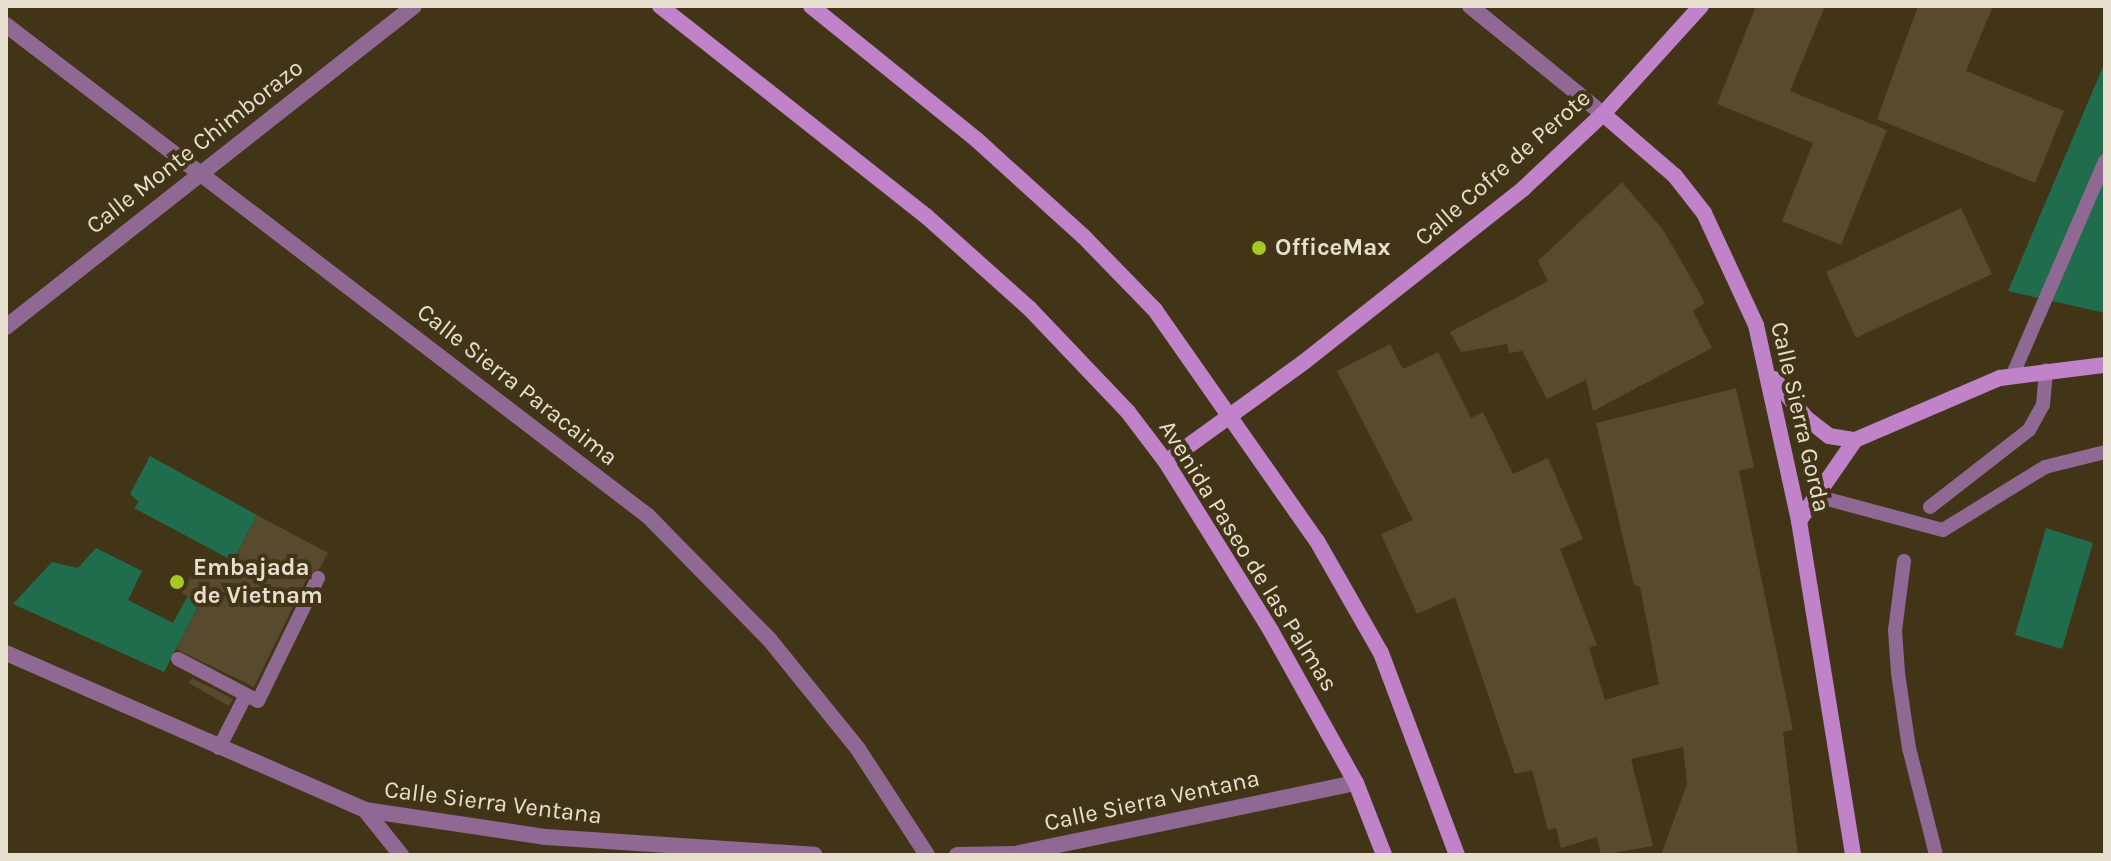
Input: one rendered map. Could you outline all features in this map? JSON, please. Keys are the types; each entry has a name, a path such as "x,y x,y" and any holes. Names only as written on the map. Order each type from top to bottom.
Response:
{"main road":[{"name":"Avenida Paseo de las Palmas","path":"660,6 926,216 1029,308 1128,412 1166,462 1271,631 1356,783 1384,855"},
{"path":"811,6 977,140 1084,237 1155,310 1317,541 1381,653 1457,855"},
{"name":"Calle Cofre de Perote","path":"1166,462 1401,288 1524,188 1603,114 1701,6"},
{"name":"Calle Sierra Gorda","path":"1603,114 1675,176 1704,213 1738,280 1768,371 1799,521 1853,855"},
{"path":"1768,371 1806,418 1829,436 1855,440 2013,374 2105,365"},
{"path":"1799,521 1855,440"}],"street":[{"name":"Calle Monte Chimborazo","path":"6,327 414,6"},
{"name":"Calle Sierra Gorda","path":"1470,6 1603,114"},
{"name":"Calle Sierra Paracaima","path":"6,25 648,516 769,639 858,749 927,855"},
{"name":"Calle Sierra Ventana","path":"6,653 365,810 546,837 814,855"},
{"name":"Calle Sierra Ventana","path":"957,855 1015,854 1356,783"},
{"path":"365,810 401,855"}],"lane":[{"path":"2013,374 2105,161"},
{"path":"1930,507 2029,430 2043,405 2046,370"},
{"path":"1816,496 1943,530 2045,467 2105,452"},
{"path":"1904,561 1895,630 1898,673 1909,748 1936,855"},
{"path":"178,659 258,701 318,578"},
{"path":"219,748 246,695"}],"green space":[{"path":"2105,62 2105,313 2008,291"},
{"path":"150,456 257,515 233,561 134,508 139,502 130,494"},
{"path":"2046,528 2093,543 2062,649 2015,635"},
{"path":"96,548 142,571 128,600 173,623 187,597 200,603 164,672 13,604 52,562 78,568"}],"building":[{"path":"1756,6 1825,6 1790,91 1887,130 1841,245 1782,221 1813,143 1717,104"},
{"path":"1918,6 1993,6 1966,71 2064,111 2035,183 1877,119"},
{"path":"1622,182 1663,230 1698,290 1705,303 1693,311 1712,348 1593,411 1586,380 1547,399 1522,351 1509,353 1507,344 1461,352 1450,332 1548,281 1538,261"},
{"path":"1961,208 1992,274 1856,338 1826,272"},
{"path":"1390,344 1403,369 1438,352 1471,418 1483,412 1513,474 1548,458 1583,539 1560,549 1597,645 1589,648 1605,700 1659,684 1640,587 1634,585 1596,423 1736,388 1754,467 1739,471 1793,730 1783,732 1798,855 1661,855 1687,784 1683,747 1631,759 1653,846 1601,855 1597,837 1561,848 1556,828 1548,830 1532,770 1515,774 1455,597 1417,614 1381,534 1413,520 1337,371"},
{"path":"257,515 328,553 320,568 309,574 254,687 176,649 200,604 182,593 201,557 228,572"},
{"path":"192,678 233,699 229,706 189,683"}],"place":[{"name":"OfficeMax","path":"1259,248"},
{"name":"Embajada de Vietnam","path":"177,582"}]}
